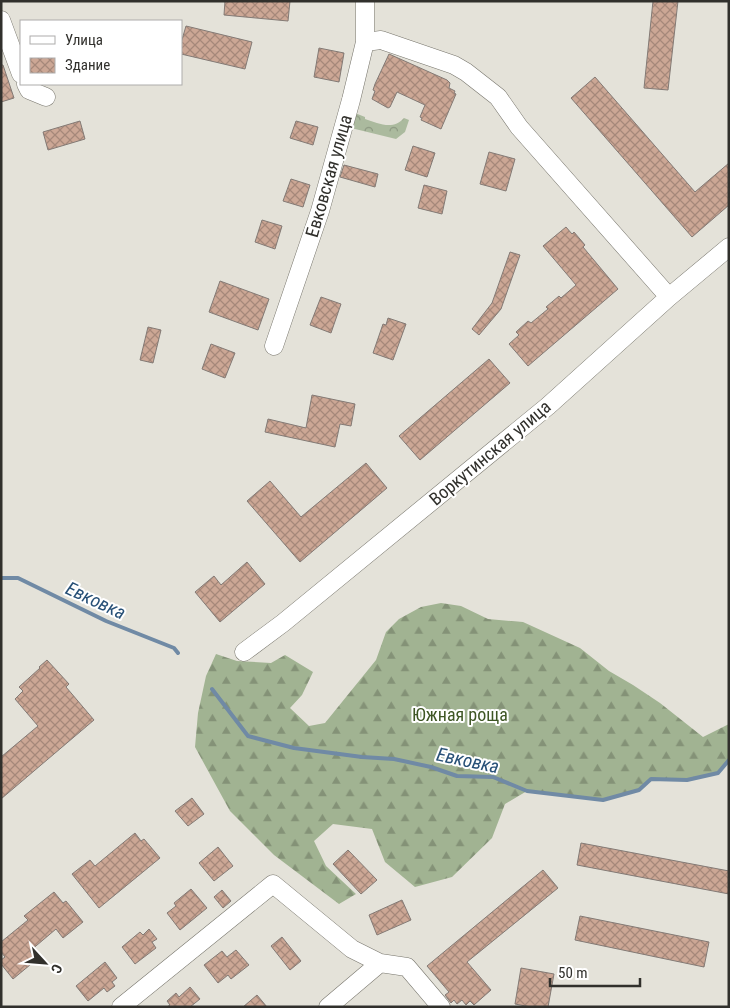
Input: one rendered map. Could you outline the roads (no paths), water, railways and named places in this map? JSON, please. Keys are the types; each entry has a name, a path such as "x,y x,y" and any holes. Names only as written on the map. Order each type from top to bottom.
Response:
{"street":[{"name":"Евковская улица","path":"274,346 320,211 351,100 364,42 365,1"},
{"path":"1,20 20,71"},
{"path":"364,42 381,40 454,65 498,97 518,127 669,297"},
{"path":"26,85 29,90 46,97"},
{"name":"Воркутинская улица","path":"244,652 283,623 548,406 669,297 729,247"},
{"path":"121,1007 273,884 352,949 380,963 407,966 441,1007"},
{"path":"328,1007 380,963"}],"waterway":[{"name":"Евковка","path":"1,578 18,578 106,621 174,648 178,653"},
{"name":"Евковка","path":"212,689 248,736 294,748 362,757 394,759 431,767 457,776 493,777 527,791 603,800 639,790 651,779 687,780 718,773 729,760"}],"park label":[{"name":"Южная роща","path":"460,715"}]}
